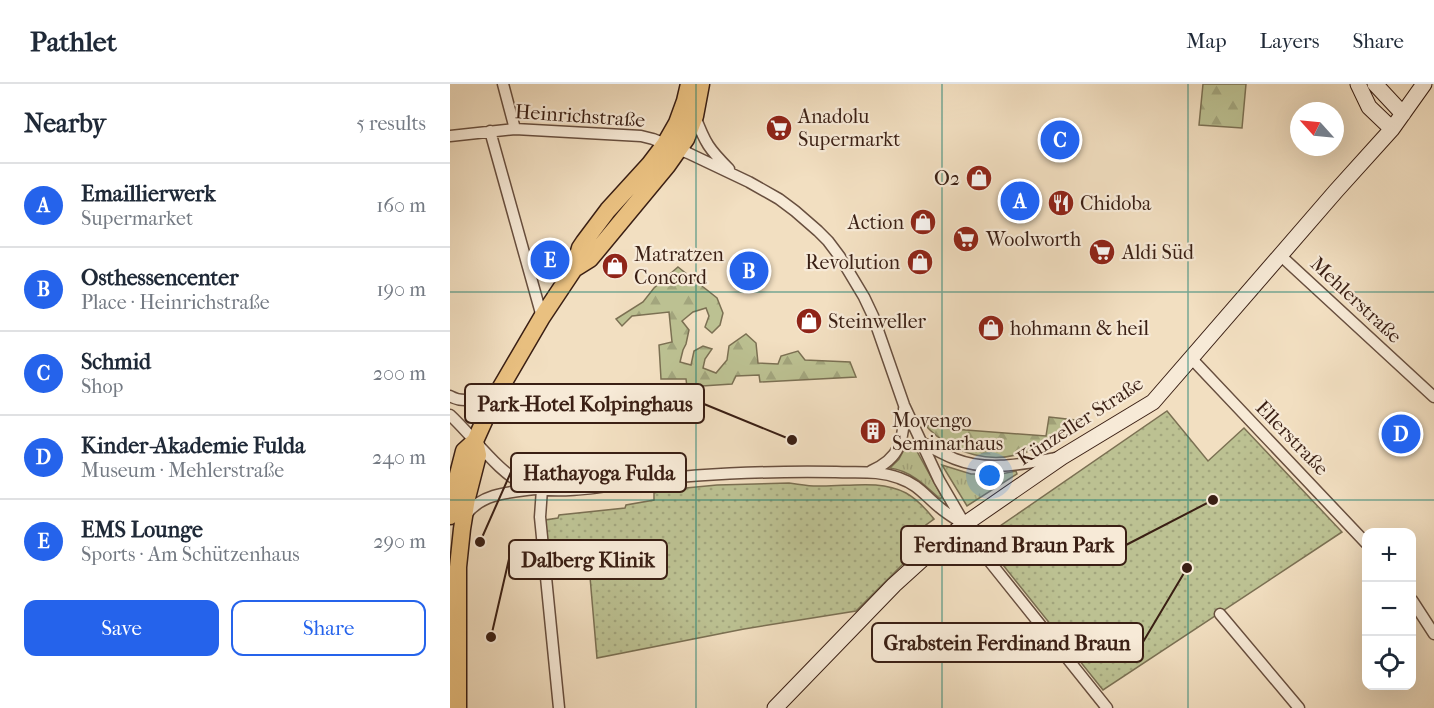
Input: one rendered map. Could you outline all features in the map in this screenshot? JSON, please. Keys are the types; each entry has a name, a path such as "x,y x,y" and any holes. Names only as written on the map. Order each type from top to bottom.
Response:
{"main road":[{"path":"458,708 454,665 460,544 454,511 467,498 478,455 476,441 487,413 501,388 542,317 574,269 590,259 667,166 689,84"},
{"path":"672,147 686,139 695,116 701,84"},
{"path":"1358,84 1369,107 1392,129"},
{"path":"1375,84 1403,114"},
{"name":"Künzeller Straße","path":"775,708 899,581 937,546 1062,457 1153,402 1392,129 1424,84"}],"street":[{"path":"503,84 515,129"},
{"name":"Heinrichstraße","path":"695,116 706,143 736,175"},
{"name":"Heinrichstraße","path":"450,136 515,129 566,130 641,136 672,147 763,189 819,231 840,257 860,290 873,316 904,405 939,480 978,547 1107,708"},
{"path":"490,131 542,317"},
{"name":"Mehlerstraße","path":"1280,255 1434,397"},
{"name":"Ellerstraße","path":"1191,358 1362,539"},
{"path":"450,396 466,401 501,388"},
{"path":"871,471 889,460 900,447 904,424 904,405"},
{"path":"450,415 510,475 528,486 542,489"},
{"path":"921,441 956,460 980,466 1008,466 1062,457"},
{"path":"454,511 469,511 488,497 516,491 560,490 667,478 729,474 871,471 907,481 925,493 944,511 965,524"},
{"path":"542,489 540,517 559,708"},
{"path":"1416,606 1434,634"},
{"path":"1220,614 1299,708"}],"green space":[{"path":"1203,84 1246,84 1242,128 1199,125"},
{"path":"678,267 717,298 723,313 720,325 712,333 705,327 709,316 706,308 693,312 682,321 689,330 680,362 691,365 694,351 703,346 712,349 705,359 703,368 716,373 727,360 729,346 746,334 756,343 758,363 778,364 781,356 798,351 805,360 850,362 856,377 760,382 759,375 736,376 732,384 687,387 686,379 661,379 659,345 672,342 669,312 632,316 622,326 616,319 643,302 654,288"},
{"path":"1167,411 1208,461 1244,428 1342,532 1103,690 995,555 1007,538 1000,526"},
{"path":"1049,417 1085,421 1039,447 1017,455 1003,457 974,455 961,450 948,444 925,425 1046,436"},
{"path":"906,446 914,446 942,497 940,499 911,475 890,468 899,459"},
{"path":"942,465 971,474 1001,474 1016,471 1017,474 967,506"},
{"path":"789,483 817,486 874,485 896,489 914,498 931,515 934,519 926,525 933,534 856,611 744,629 597,658 590,577 550,562 545,520 558,518 559,515 625,508 626,505 654,500 654,493 665,490 717,485"}],"place":[{"name":"Anadolu Supermarkt","path":"779,128"},
{"name":"Schmid","path":"1060,140"},
{"name":"O2","path":"979,178"},
{"name":"Emaillierwerk","path":"1020,201"},
{"name":"Chidoba","path":"1061,203"},
{"name":"Action","path":"923,222"},
{"name":"Woolworth","path":"966,239"},
{"name":"Aldi Süd","path":"1102,252"},
{"name":"EMS Lounge","path":"550,260"},
{"name":"Revolution","path":"920,262"},
{"name":"Matratzen Concord","path":"615,266"},
{"name":"Osthessencenter","path":"749,271"},
{"name":"Steinweller","path":"809,321"},
{"name":"hohmann & heil","path":"991,328"},
{"name":"Movengo Seminarhaus","path":"873,431"},
{"name":"Kinder-Akademie Fulda","path":"1401,434"},
{"name":"Park-Hotel Kolpinghaus","path":"792,440"},
{"name":"Ferdinand Braun Park","path":"1213,500"},
{"name":"Hathayoga Fulda","path":"480,542"},
{"name":"Grabstein Ferdinand Braun","path":"1187,568"},
{"name":"Dalberg Klinik","path":"491,637"}]}
